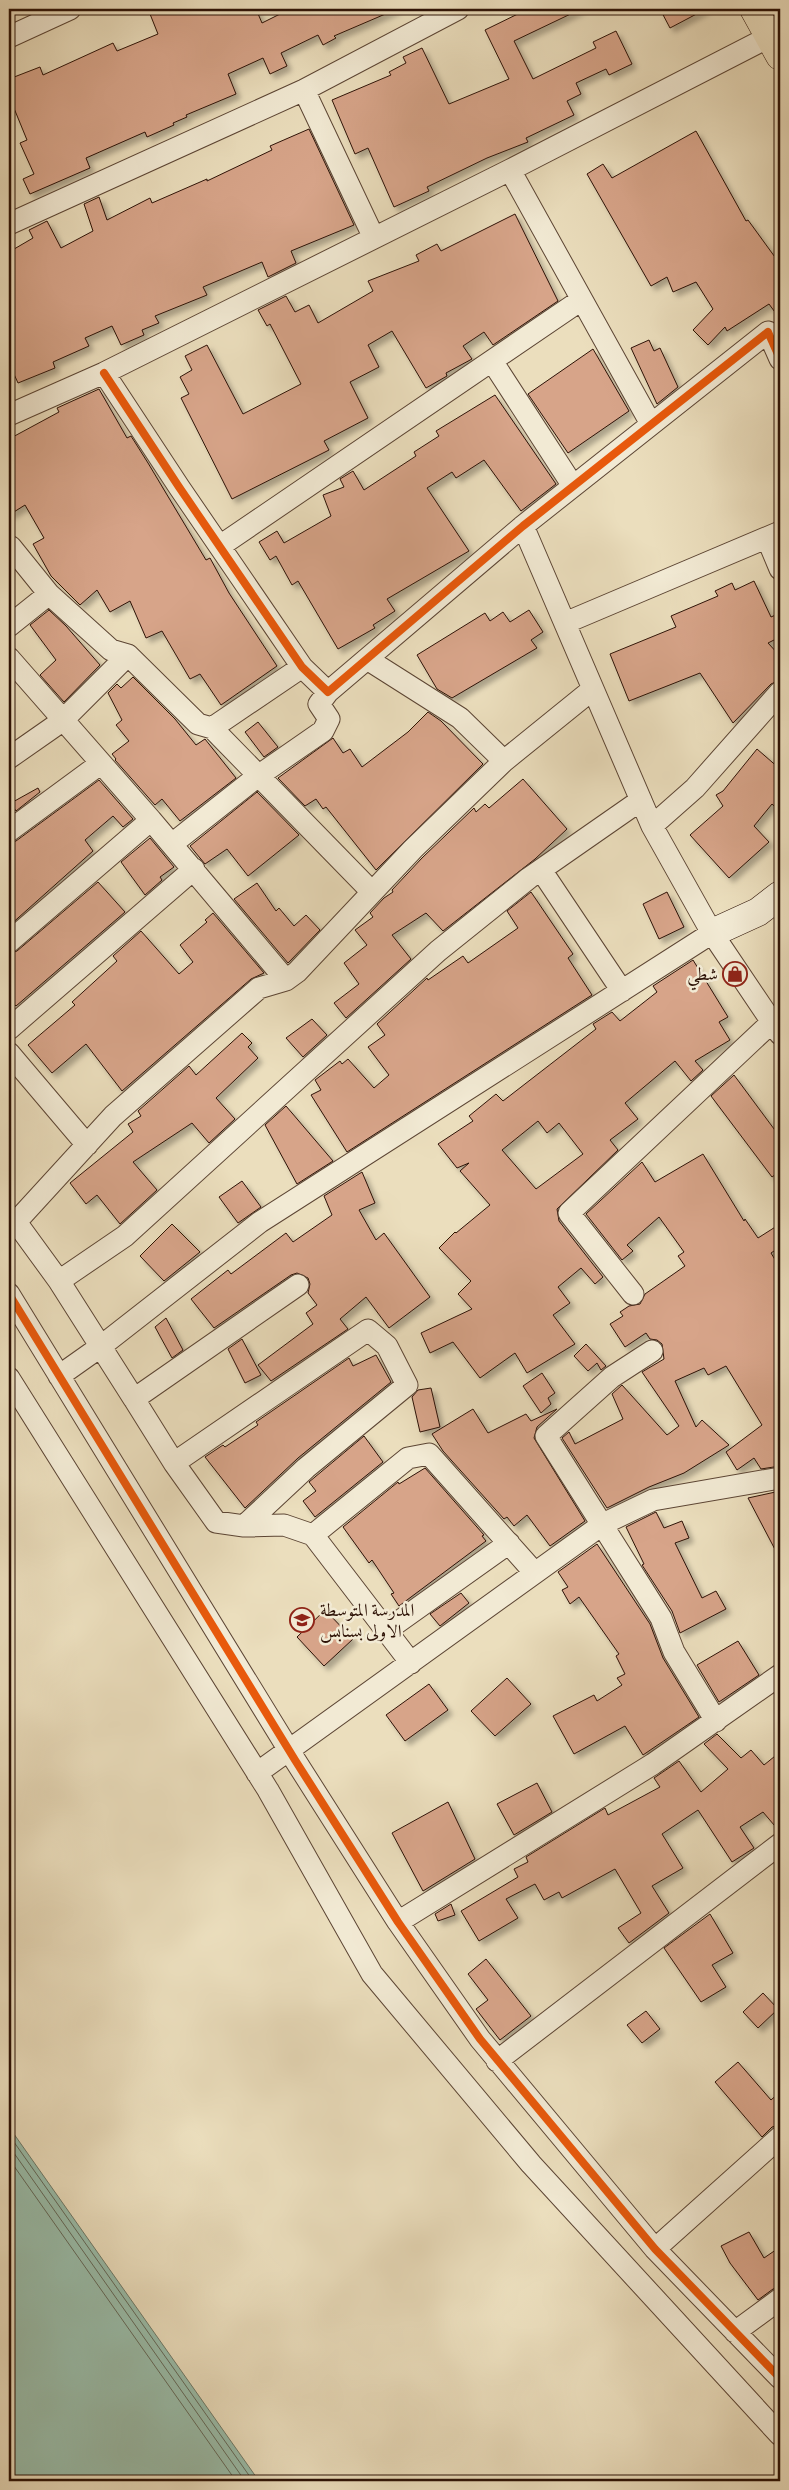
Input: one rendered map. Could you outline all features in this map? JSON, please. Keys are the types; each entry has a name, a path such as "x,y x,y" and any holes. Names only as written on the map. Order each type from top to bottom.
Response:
{"main road":[{"path":"754,9 775,47"}],"street":[{"path":"9,37 70,9"},
{"path":"10,220 304,90 458,9"},
{"path":"9,415 104,373 510,170 775,47"},
{"path":"304,90 374,238"},
{"path":"510,170 651,424"},
{"path":"220,546 582,300"},
{"path":"172,844 258,776 323,731 329,719 319,704 328,692 523,526 768,332 780,359"},
{"path":"492,360 574,486"},
{"path":"104,373 302,667 328,692"},
{"path":"523,526 652,826 712,933 776,1028 568,1213 633,1294"},
{"path":"565,623 773,535 780,568"},
{"path":"10,546 49,594 111,650 128,655 198,724 212,728 372,892"},
{"path":"9,626 49,594"},
{"path":"9,758 62,721 128,655"},
{"path":"9,658 62,721 194,869 286,980"},
{"path":"368,659 460,718 504,761"},
{"path":"212,728 302,667"},
{"path":"411,1663 313,1535 284,1525 244,1526 216,1522 174,1463 59,1282 12,1225 113,1116 259,988 286,980 297,972 413,849 504,761 593,689"},
{"path":"652,826 695,788 780,692"},
{"path":"9,831 100,764"},
{"path":"59,1282 125,1236 438,950 528,878 641,800"},
{"path":"9,942 151,820"},
{"path":"9,1029 194,869"},
{"path":"541,870 622,991"},
{"path":"769,911 780,880"},
{"path":"59,1376 100,1348 260,1222 712,933 769,911 780,895"},
{"path":"9,1053 87,1145"},
{"path":"134,1399 298,1286"},
{"path":"9,1294 289,1750 398,1922 480,2039 655,2249 780,2378"},
{"path":"174,1463 368,1330 387,1346 407,1385 306,1468 244,1526"},
{"path":"652,1350 612,1377 546,1436 661,1618 674,1652 716,1721"},
{"path":"9,1378 257,1773 372,1974 531,2164 780,2435"},
{"path":"313,1535 408,1458 429,1454 534,1572"},
{"path":"257,1773 603,1524 653,1500 780,1478"},
{"path":"386,1630 509,1543"},
{"path":"398,1922 653,1764 780,1675"},
{"path":"497,2060 780,1844"},
{"path":"655,2249 780,2137"},
{"path":"735,2332 780,2299"}],"water":[{"path":"9,2127 259,2481 9,2481"}],"building":[{"path":"163,9 256,9 262,23 290,9 397,9 334,36 336,38 323,45 318,35 281,53 287,66 270,74 263,58 228,74 236,94 186,115 187,117 173,123 174,125 147,137 145,132 86,158 90,168 30,194 23,179 34,174 20,143 27,140 9,96 9,79 40,67 43,75 113,43 117,51 158,34 150,14"},
{"path":"528,9 581,9 514,41 533,79 596,48 593,42 616,31 632,64 609,75 606,69 576,83 581,94 567,101 574,115 526,138 528,142 487,158 427,187 429,191 394,207 368,148 355,154 332,100 391,75 389,72 406,63 403,57 422,48 449,104 509,79 485,30"},
{"path":"660,9 706,9 670,28"},
{"path":"309,129 354,225 291,251 296,263 268,277 262,262 203,287 207,295 155,316 159,323 142,330 144,335 121,345 112,326 85,338 89,346 53,362 55,368 18,383 9,363 9,252 33,238 29,230 47,221 61,248 93,231 84,204 99,197 107,220 150,198 152,203 207,179 207,181 272,150 270,146"},
{"path":"696,131 746,221 748,220 780,264 780,319 769,304 727,331 725,327 708,345 693,330 713,309 696,282 673,292 667,277 651,286 587,174 603,164 612,178"},
{"path":"515,214 558,301 493,345 484,332 463,346 472,359 446,373 447,376 426,388 392,331 368,345 379,367 350,382 368,418 324,441 329,450 232,499 181,398 189,394 180,377 192,370 185,356 207,345 243,414 301,384 270,324 267,326 258,310 286,296 295,312 309,305 318,323 373,291 368,281 419,261 416,255 437,244 441,251"},
{"path":"649,340 654,351 660,348 678,387 657,404 631,348"},
{"path":"593,349 629,411 568,453 528,394"},
{"path":"99,389 127,438 131,436 206,560 210,558 229,593 277,666 221,705 200,674 190,679 162,631 146,638 130,601 110,612 97,590 80,605 51,576 33,544 44,538 25,505 9,515 9,439 59,412 57,408"},
{"path":"495,395 556,484 521,511 484,460 456,478 452,472 427,488 469,551 387,599 395,611 373,625 375,628 338,649 298,581 292,585 276,556 270,560 259,542 277,531 284,543 331,516 323,495 344,487 340,479 353,471 364,490 416,456 414,452 439,436 436,431"},
{"path":"754,581 771,617 780,613 780,637 768,643 780,656 780,680 771,684 733,723 700,673 629,701 610,654 676,627 671,616 718,596 715,591 732,583 735,590"},
{"path":"49,610 66,626 100,665 64,702 40,675 56,660 30,625"},
{"path":"529,610 543,632 531,640 537,648 452,698 437,689 417,655 485,613 490,621 503,612 510,622"},
{"path":"133,677 175,719 196,745 205,739 236,778 180,821 162,799 155,805 115,760 112,754 129,741 116,725 122,720 108,693 117,684 121,688"},
{"path":"428,712 441,721 483,764 376,870 326,807 323,809 316,799 305,806 278,778 333,738 343,753 350,749 362,767 408,732"},
{"path":"258,722 278,747 264,757 245,732"},
{"path":"757,749 780,769 780,811 772,804 754,826 769,842 729,878 690,835 723,806 716,795 723,791"},
{"path":"523,779 567,829 535,859 443,931 426,913 392,935 411,959 346,1018 334,1003 359,984 344,963 367,945 355,930 373,917 370,913 384,898 393,892 392,890 422,858 474,808 476,812 485,804 489,808"},
{"path":"99,780 133,819 123,827 113,816 85,840 93,851 9,926 9,843 16,841"},
{"path":"38,788 40,792 16,811 11,803"},
{"path":"257,792 299,835 248,876 227,849 205,864 190,846"},
{"path":"150,838 174,867 160,877 162,880 145,895 121,862"},
{"path":"98,882 125,912 16,1006 9,999 9,954 17,951"},
{"path":"257,883 276,911 279,908 294,926 306,915 320,930 288,963 234,899"},
{"path":"531,892 573,954 568,958 592,995 347,1152 311,1095 321,1090 315,1080 340,1061 342,1064 348,1059 374,1088 389,1075 368,1047 385,1035 377,1024 427,978 428,980 463,956 468,963 518,928 507,911"},
{"path":"667,892 684,927 659,939 643,904"},
{"path":"213,913 264,973 251,979 122,1091 86,1044 52,1073 28,1045 75,1005 72,1002 117,961 113,956 141,931 179,974 193,962 180,945 207,922 205,920"},
{"path":"693,960 728,1017 719,1022 730,1040 695,1061 703,1070 691,1081 675,1061 625,1103 638,1119 610,1140 618,1150 557,1209 559,1221 603,1277 595,1284 581,1268 558,1287 570,1303 553,1315 575,1344 527,1373 515,1353 480,1378 453,1342 430,1353 421,1333 472,1309 458,1294 471,1281 439,1248 455,1232 490,1205 460,1171 469,1163 457,1168 438,1144 473,1121 469,1116 496,1094 503,1101 596,1029 593,1024 612,1012 620,1021 657,992 653,986","holes":["538,1121 547,1133 559,1123 583,1154 536,1189 502,1150"]},
{"path":"312,1019 327,1035 303,1057 286,1038"},
{"path":"242,1033 252,1043 248,1047 258,1058 216,1098 235,1119 209,1143 192,1123 133,1162 157,1190 120,1224 97,1195 86,1204 70,1183 133,1132 128,1124 141,1116 138,1111 189,1066 196,1075"},
{"path":"734,1075 780,1137 780,1171 772,1177 711,1096"},
{"path":"286,1106 333,1161 297,1184 265,1125"},
{"path":"703,1154 744,1221 745,1219 758,1238 780,1224 780,1247 771,1253 780,1268 780,1466 761,1469 754,1458 737,1470 726,1452 762,1425 726,1366 708,1375 704,1368 675,1381 696,1427 702,1420 729,1445 684,1473 649,1487 607,1508 562,1438 569,1432 575,1444 623,1419 612,1394 622,1385 667,1435 679,1426 642,1372 664,1359 662,1344 657,1340 650,1339 646,1333 625,1347 610,1324 623,1316 620,1312 629,1306 640,1304 645,1294 685,1266 678,1256 684,1252 659,1217 627,1245 633,1251 622,1260 586,1214 642,1162 655,1182"},
{"path":"362,1172 375,1203 359,1210 376,1240 384,1233 430,1297 389,1328 366,1297 340,1319 348,1329 271,1381 258,1365 313,1324 306,1313 317,1305 308,1293 310,1284 308,1278 297,1273 291,1275 214,1328 191,1299 228,1270 231,1274 286,1233 293,1242 332,1215 324,1196"},
{"path":"242,1181 261,1207 238,1223 219,1197"},
{"path":"172,1224 200,1252 164,1281 140,1256"},
{"path":"166,1318 183,1350 172,1358 155,1327"},
{"path":"242,1339 261,1375 245,1383 228,1349"},
{"path":"586,1344 606,1366 601,1370 597,1363 588,1371 574,1356"},
{"path":"376,1355 391,1382 298,1458 245,1508 205,1457 223,1445 225,1447 258,1425 256,1422 349,1358 353,1366"},
{"path":"542,1373 555,1393 548,1398 551,1404 541,1413 523,1386"},
{"path":"431,1388 440,1427 420,1432 412,1397 418,1390"},
{"path":"473,1409 488,1433 526,1414 531,1421 557,1409 537,1427 534,1438 585,1521 550,1546 527,1515 514,1526 507,1517 504,1519 443,1451 432,1434"},
{"path":"364,1436 383,1462 315,1517 303,1501 316,1491 309,1482"},
{"path":"425,1468 484,1535 482,1536 486,1541 399,1606 391,1594 394,1593 372,1560 369,1563 343,1527 398,1482 399,1484"},
{"path":"780,1491 780,1559 748,1498"},
{"path":"656,1512 664,1528 682,1521 689,1538 675,1543 702,1598 716,1591 726,1609 680,1633 672,1611 642,1565 644,1564 626,1527"},
{"path":"597,1544 650,1624 663,1658 699,1717 643,1755 625,1726 574,1754 553,1716 594,1695 597,1701 622,1685 617,1678 625,1674 616,1656 619,1654 579,1597 570,1604 562,1590 568,1587 558,1572"},
{"path":"461,1593 469,1603 440,1626 430,1614"},
{"path":"325,1610 353,1639 324,1666 297,1637"},
{"path":"738,1641 759,1675 719,1702 697,1665"},
{"path":"507,1678 531,1704 495,1736 471,1711"},
{"path":"429,1684 448,1710 405,1741 386,1715"},
{"path":"717,1734 741,1758 751,1750 764,1765 780,1752 780,1832 763,1812 740,1827 754,1848 732,1862 698,1810 662,1834 683,1868 652,1886 669,1913 629,1943 618,1928 641,1913 615,1869 562,1898 559,1892 544,1900 535,1884 506,1899 518,1918 479,1941 461,1911 518,1877 514,1869 528,1862 526,1857 605,1808 608,1815 660,1787 654,1778 679,1761 701,1792 728,1769 704,1744"},
{"path":"537,1783 552,1812 514,1835 497,1804"},
{"path":"448,1802 475,1859 423,1891 392,1833"},
{"path":"451,1904 455,1915 438,1921 435,1914"},
{"path":"710,1914 733,1953 712,1965 726,1987 701,2002 664,1948"},
{"path":"486,1959 531,2016 500,2040 476,2009 488,2000 468,1974"},
{"path":"763,1993 778,2009 758,2028 743,2012"},
{"path":"646,2011 660,2029 642,2043 627,2025"},
{"path":"738,2062 771,2100 780,2092 780,2125 772,2127 762,2137 715,2082"},
{"path":"749,2232 764,2258 780,2247 780,2287 773,2289 758,2300 730,2263 721,2246"}],"cycle path":[{"path":"104,373 302,667 328,692 523,526 768,332 780,359"},
{"path":"9,1294 295,1760 398,1922 480,2039 655,2249 780,2378"}],"place":[{"name":"شطي","path":"735,974"},
{"name":"المدرسة المتوسطة الاولى بسنابس","path":"302,1620"}]}
